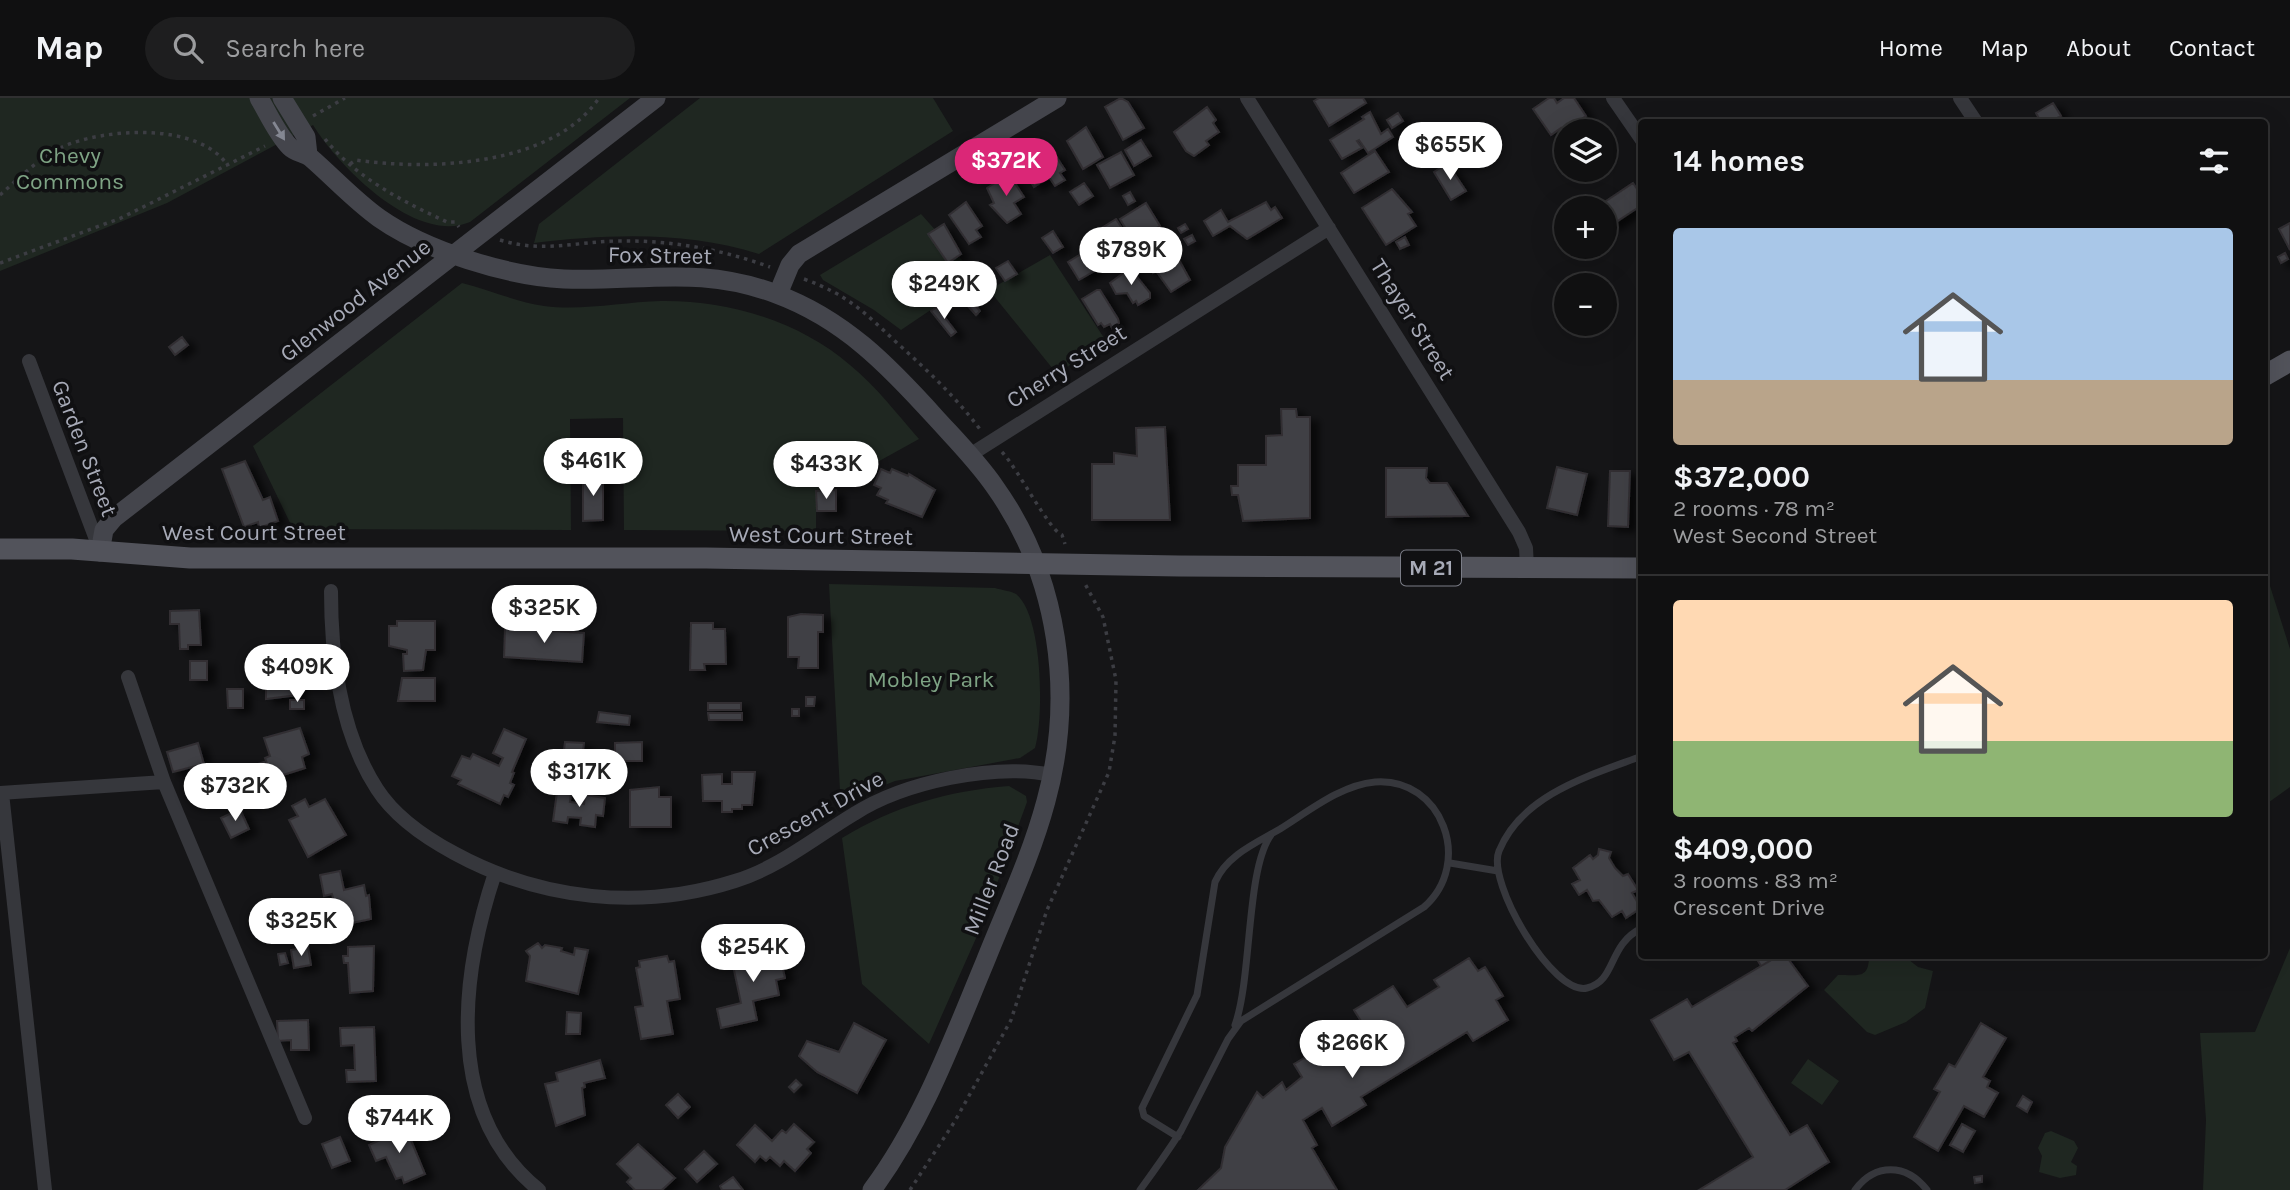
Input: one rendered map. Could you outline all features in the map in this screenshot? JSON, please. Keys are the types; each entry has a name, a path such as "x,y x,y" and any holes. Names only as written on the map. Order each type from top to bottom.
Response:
{"main road":[{"path":"2268,374 2290,361"},
{"name":"West Court Street","path":"0,549 202,558 706,558 1036,564 1638,568"}],"street":[{"name":"Fox Street","path":"259,98 290,147 308,155 351,197 411,237 533,276 576,279 680,275 734,282 778,294 830,319 866,345 970,455 1004,501 1036,564"},
{"path":"282,98 306,137 308,155"},
{"name":"Glenwood Avenue","path":"100,552 104,530 114,518 656,98"},
{"path":"778,294 790,265 799,254 1057,98"},
{"name":"Thayer Street","path":"1247,98 1519,532 1526,548 1527,568"},
{"path":"1613,98 1638,134"},
{"path":"1960,98 1974,119"},
{"name":"Cherry Street","path":"970,455 1329,228"},
{"name":"Garden Street","path":"29,360 100,552"},
{"name":"Miller Road","path":"872,1190 905,1141 940,1071 1023,870 1052,775 1060,721 1059,673 1050,605 1036,564"},
{"name":"Crescent Drive","path":"331,591 335,657 346,715 359,755 377,789 397,812 425,835 495,873 524,884 568,893 640,898 685,894 736,881 765,869 808,845 865,807 904,790 1017,770 1052,775"},
{"path":"128,677 164,782 305,1118"},
{"path":"45,1190 1,793 164,782"},
{"path":"495,873 470,970 466,1014 469,1053 483,1107 496,1136 515,1167 538,1190"}],"lane":[{"path":"1638,757 1579,778 1539,804 1513,830 1499,849 1497,871 1504,895 1526,935 1559,977 1572,987 1587,988 1603,979 1619,945 1638,931"},
{"path":"1178,1137 1144,1116 1143,1104 1196,995 1219,875 1236,856 1350,788 1373,782 1394,784 1415,793 1441,822 1450,843 1450,863 1439,890 1424,907 1260,1007 1234,1029"},
{"path":"1140,1190 1178,1137 1234,1029 1244,987 1260,862 1266,843 1277,831"},
{"path":"1450,863 1497,871"},
{"path":"1855,1190 1868,1175 1884,1169 1910,1174 1927,1190"}],"path":[{"path":"315,126 308,118 345,98"},
{"path":"350,164 356,160 398,165 450,163 506,153 570,129 585,117 599,98"},
{"path":"0,195 50,153 84,139 114,133 152,133 189,140 212,151 228,166"},
{"path":"320,134 350,164 392,194 447,222 455,222 461,228"},
{"path":"0,264 111,222 228,166 270,142"},
{"path":"521,247 541,248 592,242 645,242 730,253 764,265"},
{"path":"808,281 849,301 873,318 928,371 982,431"},
{"path":"1001,451 1028,485 1051,528 1062,535 1062,538"},
{"path":"909,1190 955,1121 1012,1020 1047,910 1109,772 1114,745 1117,689 1107,630 1092,597"}],"green space":[{"name":"Chevy Commons","path":"0,98 630,98 470,222 449,226 426,222 403,212 360,180 341,161 313,125 167,203 0,271"},
{"path":"700,98 933,98 953,131 759,254 704,241 648,236 534,243 539,224"},
{"path":"921,214 978,278 901,330 874,310 823,280 820,275"},
{"path":"1050,255 1106,341 1057,374 989,290"},
{"path":"462,283 544,306 686,302 712,304 762,316 808,336 850,365 919,439 816,496 816,531 624,530 623,418 570,419 571,530 293,529 253,446"},
{"path":"2268,580 2290,649 2290,787 2268,803"},
{"name":"Mobley Park","path":"829,584 995,588 1016,594 1025,605 1032,623 1039,668 1040,714 1035,748 1020,758 895,781 872,790 841,810"},
{"path":"1009,786 1026,796 1027,802 981,927 929,1044 862,984 842,838 882,817 922,802 964,792"},
{"path":"2290,948 2290,1190 2203,1190 2206,1120 2200,1033 2255,1032"},
{"path":"1869,959 1908,959 1918,967 1933,971 1925,1008 1906,1022 1875,1035 1867,1032 1824,990 1838,975 1864,973"},
{"path":"1808,1059 1839,1081 1822,1105 1791,1083"},
{"path":"2051,1131 2074,1141 2078,1148 2071,1162 2077,1166 2076,1175 2060,1178 2039,1172 2042,1156 2038,1148 2045,1133"}],"building":[{"path":"1121,98 1128,102 1144,128 1123,140 1105,107"},
{"path":"1319,98 1363,98 1366,103 1329,126 1314,101"},
{"path":"1549,98 1554,98 1557,103 1564,98 1574,98 1586,116 1581,119 1554,119 1554,133 1551,135 1533,109"},
{"path":"2053,103 2061,116 2056,119 2039,119 2036,113"},
{"path":"1207,107 1216,120 1213,123 1219,132 1206,141 1209,145 1194,156 1186,151 1174,132"},
{"path":"1370,112 1381,134 1388,129 1393,137 1368,153 1359,140 1357,141 1362,148 1342,159 1330,140 1364,119 1362,117"},
{"path":"1398,113 1403,121 1392,128 1387,120"},
{"path":"1086,127 1103,157 1083,169 1067,141"},
{"path":"1141,140 1151,156 1134,166 1125,150"},
{"path":"1375,151 1389,172 1354,193 1341,173"},
{"path":"1121,152 1134,175 1110,188 1097,165"},
{"path":"1054,153 1065,170 1060,173 1065,180 1055,186 1049,177 1034,187 1023,169 1046,154 1048,157"},
{"path":"1443,166 1446,170 1450,167 1466,191 1451,200 1434,172"},
{"path":"1009,174 1024,197 1014,203 1021,214 1007,223 990,205 994,203 987,188"},
{"path":"1084,183 1093,196 1079,205 1070,192"},
{"path":"1633,183 1638,190 1638,208 1617,221 1617,196 1614,196"},
{"path":"1392,189 1412,212 1408,214 1416,226 1386,245 1362,208"},
{"path":"1130,192 1135,201 1128,205 1123,196"},
{"path":"966,202 982,226 976,230 981,237 969,244 949,215"},
{"path":"1266,202 1271,210 1275,207 1282,218 1247,239 1230,226 1213,236 1204,221 1221,210 1228,222"},
{"path":"1146,203 1160,226 1143,236 1146,240 1136,246 1120,219"},
{"path":"1116,219 1131,242 1115,252 1100,229"},
{"path":"2290,223 2290,250 2279,229"},
{"path":"944,224 961,254 948,263 928,234"},
{"path":"1185,224 1188,229 1181,233 1178,228"},
{"path":"1053,231 1063,247 1053,253 1042,238"},
{"path":"1192,235 1195,241 1188,245 1184,239"},
{"path":"1405,237 1409,245 1400,249 1396,242"},
{"path":"1156,241 1168,261 1177,256 1190,280 1171,292 1156,271 1153,273 1140,251"},
{"path":"1086,251 1096,270 1079,280 1068,262"},
{"path":"2285,253 2288,259 2281,263 2278,257"},
{"path":"1008,261 1017,274 1005,281 996,268"},
{"path":"1130,268 1150,293 1150,298 1138,305 1136,301 1133,303 1127,293 1116,294 1110,283"},
{"path":"959,286 980,311 976,315 954,291"},
{"path":"1100,290 1118,319 1119,323 1112,328 1110,324 1104,327 1101,323 1098,325 1082,299"},
{"path":"937,307 956,332 951,336 931,311"},
{"path":"182,337 188,345 175,355 169,347"},
{"path":"1281,409 1296,409 1297,417 1310,417 1310,518 1243,521 1238,495 1232,495 1231,486 1238,486 1238,465 1266,465 1266,436 1282,435"},
{"path":"1165,427 1170,520 1092,520 1092,464 1114,464 1114,453 1137,456 1136,428"},
{"path":"245,461 263,500 270,497 278,521 259,528 258,522 244,527 222,469"},
{"path":"1557,467 1587,474 1577,515 1547,508"},
{"path":"1386,468 1427,468 1426,478 1430,483 1447,483 1468,516 1386,517"},
{"path":"881,469 890,473 892,469 908,476 909,474 935,490 922,517 886,503 888,500 877,495 881,488 874,485"},
{"path":"1610,471 1630,471 1628,527 1608,526"},
{"path":"603,474 603,520 583,521 583,475"},
{"path":"836,490 836,511 817,511 816,491"},
{"path":"199,610 201,645 188,645 188,649 180,649 179,624 170,624 170,611"},
{"path":"801,614 823,615 823,632 818,632 818,668 798,668 799,657 788,657 788,617"},
{"path":"397,621 435,621 435,650 426,650 423,670 404,671 403,654 407,654 407,650 389,646 389,626 397,626"},
{"path":"691,623 713,623 713,629 725,629 726,664 704,664 705,670 690,670"},
{"path":"505,628 584,633 582,662 504,657"},
{"path":"190,661 207,661 207,680 190,680"},
{"path":"266,672 298,672 298,695 266,699"},
{"path":"402,678 435,678 435,701 398,701"},
{"path":"227,689 243,689 243,708 228,708"},
{"path":"806,697 815,697 814,706 806,706"},
{"path":"290,700 304,700 304,709 290,709"},
{"path":"708,703 741,703 741,710 708,710"},
{"path":"792,709 799,709 799,716 792,716"},
{"path":"599,712 630,716 629,725 597,722"},
{"path":"708,713 742,713 742,720 709,720"},
{"path":"300,728 309,754 302,757 305,768 277,777 274,767 269,769 265,758 270,756 264,738"},
{"path":"504,729 526,739 512,772 514,773 510,783 514,785 508,797 504,795 500,804 458,784 461,780 452,776 462,756 470,759 473,754 499,766 503,758 493,753"},
{"path":"565,742 584,743 582,759 563,757"},
{"path":"642,742 642,761 615,761 615,743"},
{"path":"198,743 204,764 173,772 167,752"},
{"path":"264,762 268,774 262,776 258,764"},
{"path":"732,772 755,772 752,805 742,805 742,809 732,809 732,812 722,812 722,801 703,801 702,775 722,774 722,784 732,784"},
{"path":"659,787 659,797 671,797 671,827 630,827 630,790"},
{"path":"557,792 571,794 570,802 584,804 585,795 605,798 603,816 596,815 595,827 580,825 581,818 568,817 567,823 553,821"},
{"path":"305,799 309,807 325,799 346,835 308,857 289,820 298,816 292,806"},
{"path":"240,809 249,829 231,838 221,818"},
{"path":"1599,849 1611,852 1609,858 1615,868 1623,876 1628,874 1638,890 1632,893 1638,903 1638,910 1626,918 1622,911 1612,917 1599,900 1593,901 1587,890 1579,895 1572,884 1580,880 1573,868 1590,855 1593,859 1598,855"},
{"path":"340,871 344,890 364,885 366,896 369,895 371,919 328,928 324,911 336,909 332,894 324,896 320,875"},
{"path":"538,943 542,948 545,945 562,948 561,951 574,955 575,948 588,950 578,994 526,981 530,956 526,951"},
{"path":"374,946 373,991 350,993 348,963 344,963 343,956 348,956 348,947"},
{"path":"308,947 311,965 294,968 291,950"},
{"path":"778,947 785,978 776,980 779,995 753,1001 757,1020 721,1028 717,1009 741,1003 731,956"},
{"path":"285,953 288,963 280,965 278,954"},
{"path":"667,956 669,962 674,961 680,999 667,1001 673,1034 641,1039 635,1007 643,1006 636,968 640,967 639,961"},
{"path":"1469,958 1478,971 1485,967 1503,996 1496,1000 1508,1020 1473,1041 1467,1032 1361,1097 1366,1105 1332,1126 1322,1108 1303,1120 1317,1145 1312,1148 1337,1190 1198,1190 1221,1168 1225,1147 1257,1092 1263,1098 1282,1082 1286,1090 1302,1077 1294,1064 1329,1043 1334,1051 1367,1031 1354,1010 1393,986 1407,1007 1439,987 1434,980"},
{"path":"1757,959 1769,959 1770,961 1761,966"},
{"path":"1773,959 1788,959 1808,986 1752,1031 1749,1028 1735,1037 1737,1041 1733,1043 1790,1135 1807,1125 1829,1162 1785,1190 1699,1190 1753,1157 1689,1052 1674,1060 1651,1020 1687,999 1692,1007"},
{"path":"567,1012 581,1013 580,1034 566,1034"},
{"path":"308,1020 309,1050 291,1050 291,1040 278,1041 277,1021"},
{"path":"854,1023 886,1040 857,1093 817,1072 799,1056 807,1041 839,1052"},
{"path":"1981,1023 2006,1038 1983,1077 1990,1081 1987,1087 1998,1093 1984,1117 1964,1106 1938,1151 1914,1137 1940,1092 1934,1089 1949,1064 1955,1067"},
{"path":"374,1027 376,1081 347,1082 346,1070 355,1070 354,1045 341,1046 340,1028"},
{"path":"600,1060 605,1078 584,1083 585,1087 582,1088 585,1115 556,1126 545,1084 558,1081 556,1073"},
{"path":"796,1080 801,1085 794,1092 789,1087"},
{"path":"678,1094 690,1107 678,1118 666,1105"},
{"path":"2023,1096 2032,1102 2027,1112 2017,1106"},
{"path":"794,1124 814,1142 807,1149 811,1153 795,1171 784,1161 780,1166 770,1157 766,1161 760,1156 755,1162 737,1145 755,1125 772,1141 782,1130 786,1133"},
{"path":"1962,1124 1975,1131 1963,1152 1950,1145"},
{"path":"406,1128 425,1174 404,1183 402,1177 396,1179 386,1157 376,1161 369,1145"},
{"path":"340,1137 350,1161 332,1168 322,1144"},
{"path":"638,1144 675,1178 662,1190 635,1190 627,1182 631,1178 617,1164"},
{"path":"704,1151 717,1164 697,1182 685,1169"},
{"path":"1982,1176 1982,1182 1975,1183 1974,1177"},
{"path":"733,1177 743,1190 722,1190 720,1186"}]}
